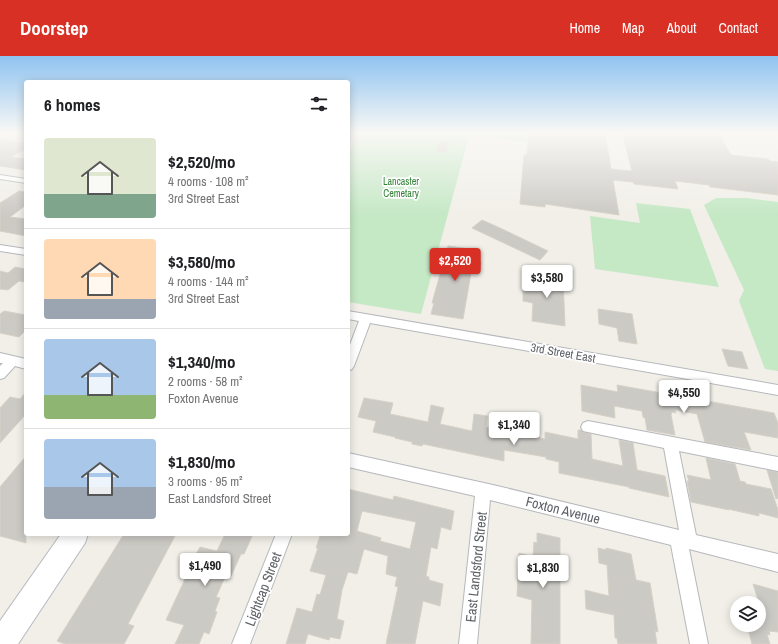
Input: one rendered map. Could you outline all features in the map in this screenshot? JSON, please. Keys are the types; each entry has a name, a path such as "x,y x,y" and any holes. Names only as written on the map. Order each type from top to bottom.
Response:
{"main road":[{"path":"1,644 75,536"}],"street":[{"path":"0,177 24,181"},
{"path":"0,248 24,252"},
{"name":"3rd Street East","path":"350,314 778,390"},
{"path":"350,361 366,318"},
{"path":"0,358 24,364"},
{"path":"0,374 13,361"},
{"path":"588,427 778,464"},
{"path":"670,443 699,644"},
{"name":"Foxton Avenue","path":"350,460 483,491 778,563"},
{"name":"East Landsford Street","path":"468,644 483,491"},
{"name":"Lightcap Street","path":"242,644 283,536"}],"green space":[{"name":"Lancaster Cemetary","path":"350,159 463,159 421,314 350,302"},
{"path":"716,198 746,198 778,202 778,371 765,369 739,301 744,290 704,205"},
{"path":"636,203 690,209 719,287 595,269 590,216 640,223"}],"building":[{"path":"0,159 24,159 24,170 0,166"},
{"path":"524,159 609,159 611,169 632,171 629,159 768,159 778,162 778,195 710,187 709,185 675,181 678,189 613,180 619,215 545,204 545,207 520,204"},
{"path":"19,191 24,192 24,206 10,217 24,219 24,236 0,231 0,203"},
{"path":"482,220 548,251 540,260 472,228"},
{"path":"448,246 476,250 474,261 481,262 479,274 471,273 463,319 431,314 434,303 432,303"},
{"path":"15,267 24,269 24,282 19,281 8,290 0,289 0,271 8,273"},
{"path":"535,269 545,270 546,276 563,278 565,326 532,321 533,303 523,301 523,288 534,289"},
{"path":"598,309 632,314 637,344 619,341 617,328 599,324"},
{"path":"4,311 24,315 24,332 19,337 0,333 0,314"},
{"path":"722,349 742,352 748,369 728,366"},
{"path":"581,385 618,392 617,385 774,413 778,423 778,438 744,432 751,450 705,442 697,414 675,410 676,413 672,412 671,415 675,435 647,430 642,411 614,406 615,418 582,411"},
{"path":"24,394 24,416 0,443 0,408 10,397 20,399"},
{"path":"364,398 393,403 390,414 428,422 431,405 444,408 440,424 472,431 474,414 487,416 486,427 506,431 507,424 512,424 526,427 526,435 545,439 545,432 578,439 578,430 581,430 591,434 592,459 623,466 619,440 633,443 637,470 665,476 669,497 629,487 559,473 559,462 546,459 546,457 504,450 504,461 423,444 422,446 412,444 412,442 373,432 376,421 358,417"},
{"path":"24,458 24,536 26,536 26,543 0,536 0,487"},
{"path":"706,458 735,464 740,481 745,482 746,484 771,489 778,510 778,518 759,513 759,516 691,502 687,475 711,480"},
{"path":"767,470 778,472 778,498 776,499"},
{"path":"350,489 393,500 394,496 454,511 451,530 441,527 437,549 431,547 426,576 429,577 429,580 443,584 440,606 423,601 415,644 386,644 398,587 395,586 397,577 386,574 388,556 364,549 357,574 348,572 342,590 337,619 344,621 340,639 330,637 329,640 308,634 305,644 286,644 297,608 312,612 317,594 320,595 326,575 310,571 318,548 316,548 320,536 350,536","holes":["362,511 416,522 410,549 380,541 381,538 357,531"]},
{"path":"537,533 560,538 560,644 531,644 532,600 517,596 519,553 533,557 534,542 537,543"},
{"path":"123,536 175,536 128,624 134,626 124,644 65,644 57,641"},
{"path":"224,536 252,536 244,554 241,554 231,576 226,575 216,597 220,598 215,611 217,612 209,634 204,632 199,644 175,644 184,625 166,620 186,577 182,575 193,554 196,554 200,547 217,551"},
{"path":"598,548 606,550 606,548 631,554 636,580 650,583 658,632 655,631 657,644 618,644 617,638 615,638 614,615 586,609 585,590 609,596 607,565 599,563"},
{"path":"753,584 778,591 778,632 769,631 770,635 767,634 770,644 752,644 749,632 766,632 766,596 757,596"}]}
